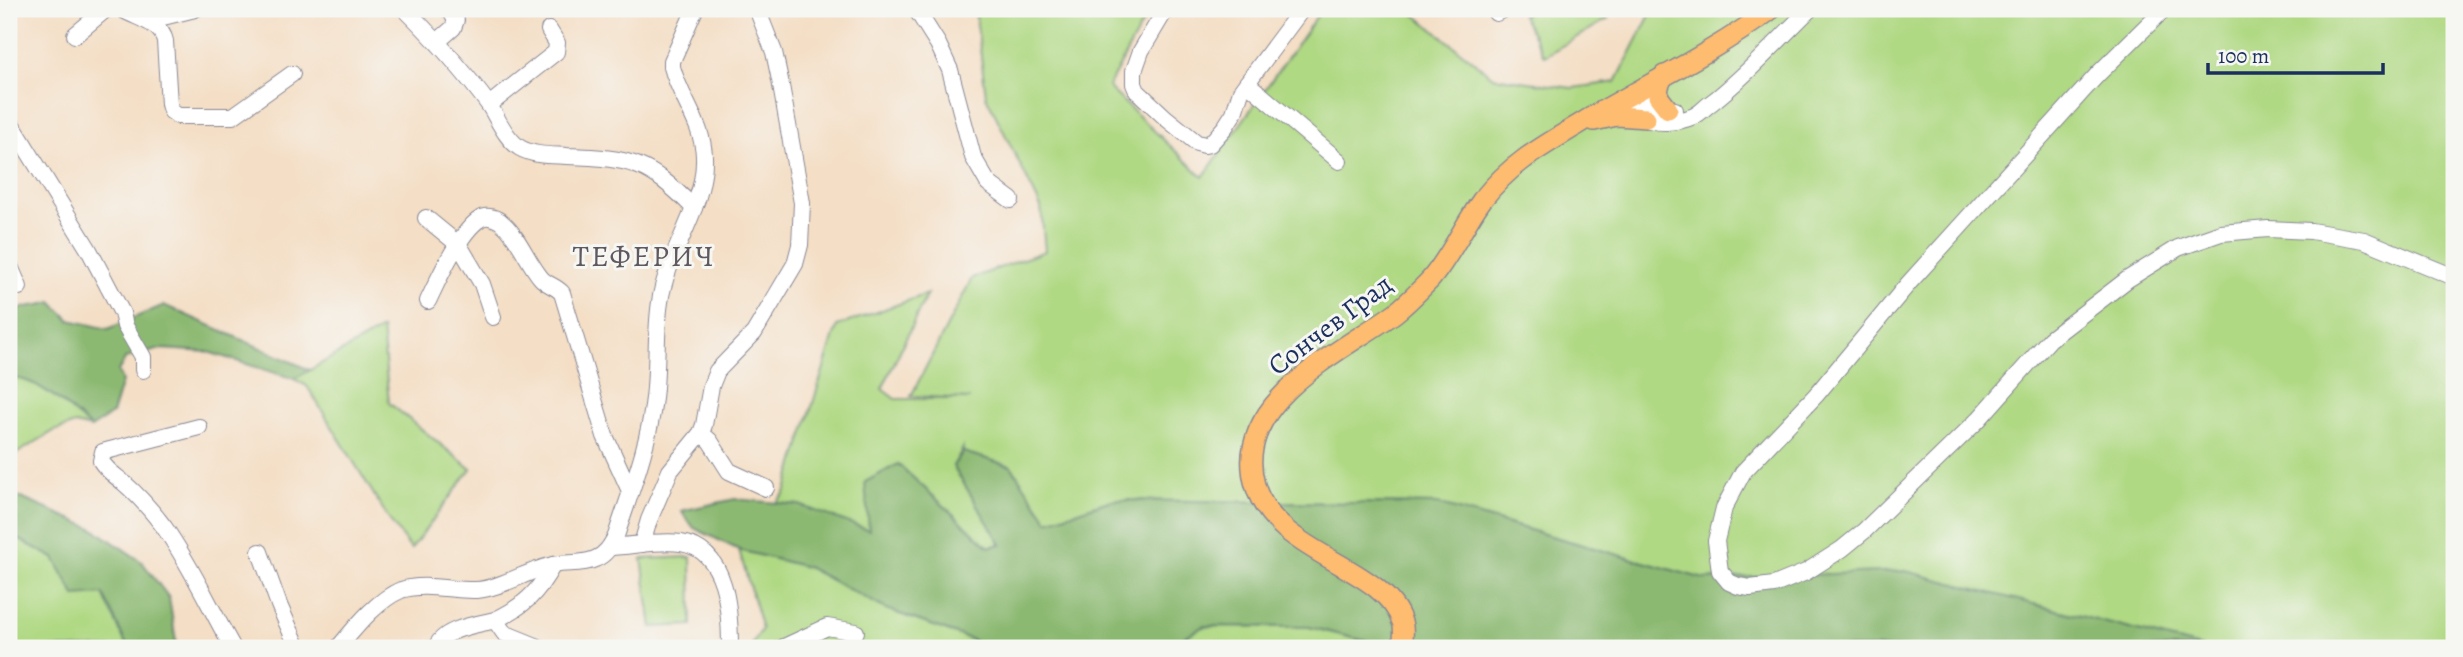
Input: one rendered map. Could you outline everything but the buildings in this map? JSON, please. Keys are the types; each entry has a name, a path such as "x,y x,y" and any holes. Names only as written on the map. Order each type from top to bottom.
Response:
{"main road":[{"path":"1668,109 1658,96 1664,75 1721,44 1772,9"},
{"name":"Сончев Град","path":"1402,648 1402,622 1380,591 1280,526 1262,505 1253,476 1252,454 1256,436 1274,404 1290,387 1397,311 1432,278 1481,201 1507,173 1552,140 1664,75"},
{"path":"1580,124 1617,116 1646,118"}],"street":[{"path":"75,35 106,9"},
{"path":"122,9 160,28 164,36 169,104 171,111 178,116 233,116 292,74"},
{"path":"144,21 195,9"},
{"path":"405,9 437,42 489,105 519,147 533,153 614,158 644,167 671,186 694,208"},
{"path":"437,42 453,28 456,20 449,9"},
{"path":"338,648 355,628 399,591 413,587 480,590 553,565 596,559 610,547 648,437 653,408 659,302 675,249 701,191 704,155 702,139 672,67 672,61 695,9"},
{"path":"642,544 670,471 701,433 717,371 754,333 795,264 800,245 802,203 780,80 774,52 757,9"},
{"path":"916,9 938,44 950,70 973,157 988,183 1011,200"},
{"path":"1166,9 1141,51 1134,71 1134,84 1150,104 1197,143 1205,145 1210,144 1225,127 1234,113 1241,90 1276,40 1302,9"},
{"path":"1633,92 1632,106 1646,118 1664,121 1686,119 1700,113 1810,9"},
{"path":"2164,9 2090,82 1908,284 1817,394 1743,472 1724,508 1716,541 1720,571 1729,582 1750,588 1774,585 1806,572 1842,549 1979,419 2050,339 2128,279 2178,248 2221,233 2268,229 2311,231 2364,240 2454,277"},
{"path":"489,105 556,52 557,43 549,30"},
{"path":"1247,83 1339,161"},
{"path":"1633,92 1647,103 1668,109 1685,110 1707,105"},
{"path":"9,120 89,250 122,313 125,326 140,350 143,370"},
{"path":"428,301 447,261 480,218 492,217 510,232 539,275 562,293 605,436 630,491"},
{"path":"426,218 459,245 482,284 493,317"},
{"path":"9,264 19,287"},
{"path":"199,427 103,452 101,461 106,469 144,502 163,527 187,564 233,648"},
{"path":"701,433 710,440 729,471 766,488"},
{"path":"610,547 685,544 713,561 721,578 727,603 730,648"},
{"path":"260,552 298,648"},
{"path":"436,648 442,638 450,633 495,620 513,611 531,598 553,565"},
{"path":"495,620 504,633 541,648"},
{"path":"782,648 827,627 856,632"}],"green space":[{"path":"975,9 1150,9 1108,87 1203,177 1322,9 1408,9 1493,77 1572,88 1616,82 1653,9 2454,9 2454,648 2201,648 1906,572 1704,579 1437,504 1112,500 1048,521 1011,466 963,452 963,448 953,466 1002,544 989,547 898,464 869,531 799,505 776,503 785,493 837,326 927,294 882,389 895,399 970,399 911,396 972,278 1045,251 1041,207 986,96"},
{"path":"1533,9 1602,9 1608,19 1544,56 1522,15"},
{"path":"52,302 70,320 108,329 164,305 310,370 294,379 208,352 161,349 126,358 118,371 122,381 112,414 91,428 42,388 31,382 9,378 9,316 25,307"},
{"path":"382,329 389,403 471,469 411,549 392,524 307,386 294,379"},
{"path":"9,378 31,382 42,388 91,428 75,424 54,431 9,458"},
{"path":"963,452 1011,466 1048,521 1112,500 1437,504 1704,579 1906,571 2204,648 1394,648 1309,627 1204,626 1164,648 983,648 973,640 886,609 807,567 739,550 694,528 681,511 735,499 799,505 869,530 865,482 898,464 989,547 1001,544 953,466"},
{"path":"9,493 94,529 142,562 169,598 177,648 128,648 103,594 75,596 54,558 9,534"},
{"path":"9,534 54,558 103,593 128,648 9,648"},
{"path":"739,550 807,567 886,609 970,639 982,648 750,648 762,629"},
{"path":"691,557 692,625 652,627 642,559"},
{"path":"1204,626 1309,627 1393,648 1164,648"}],"district":[{"name":"ТЕФЕРИЧ","path":"644,256"}]}
